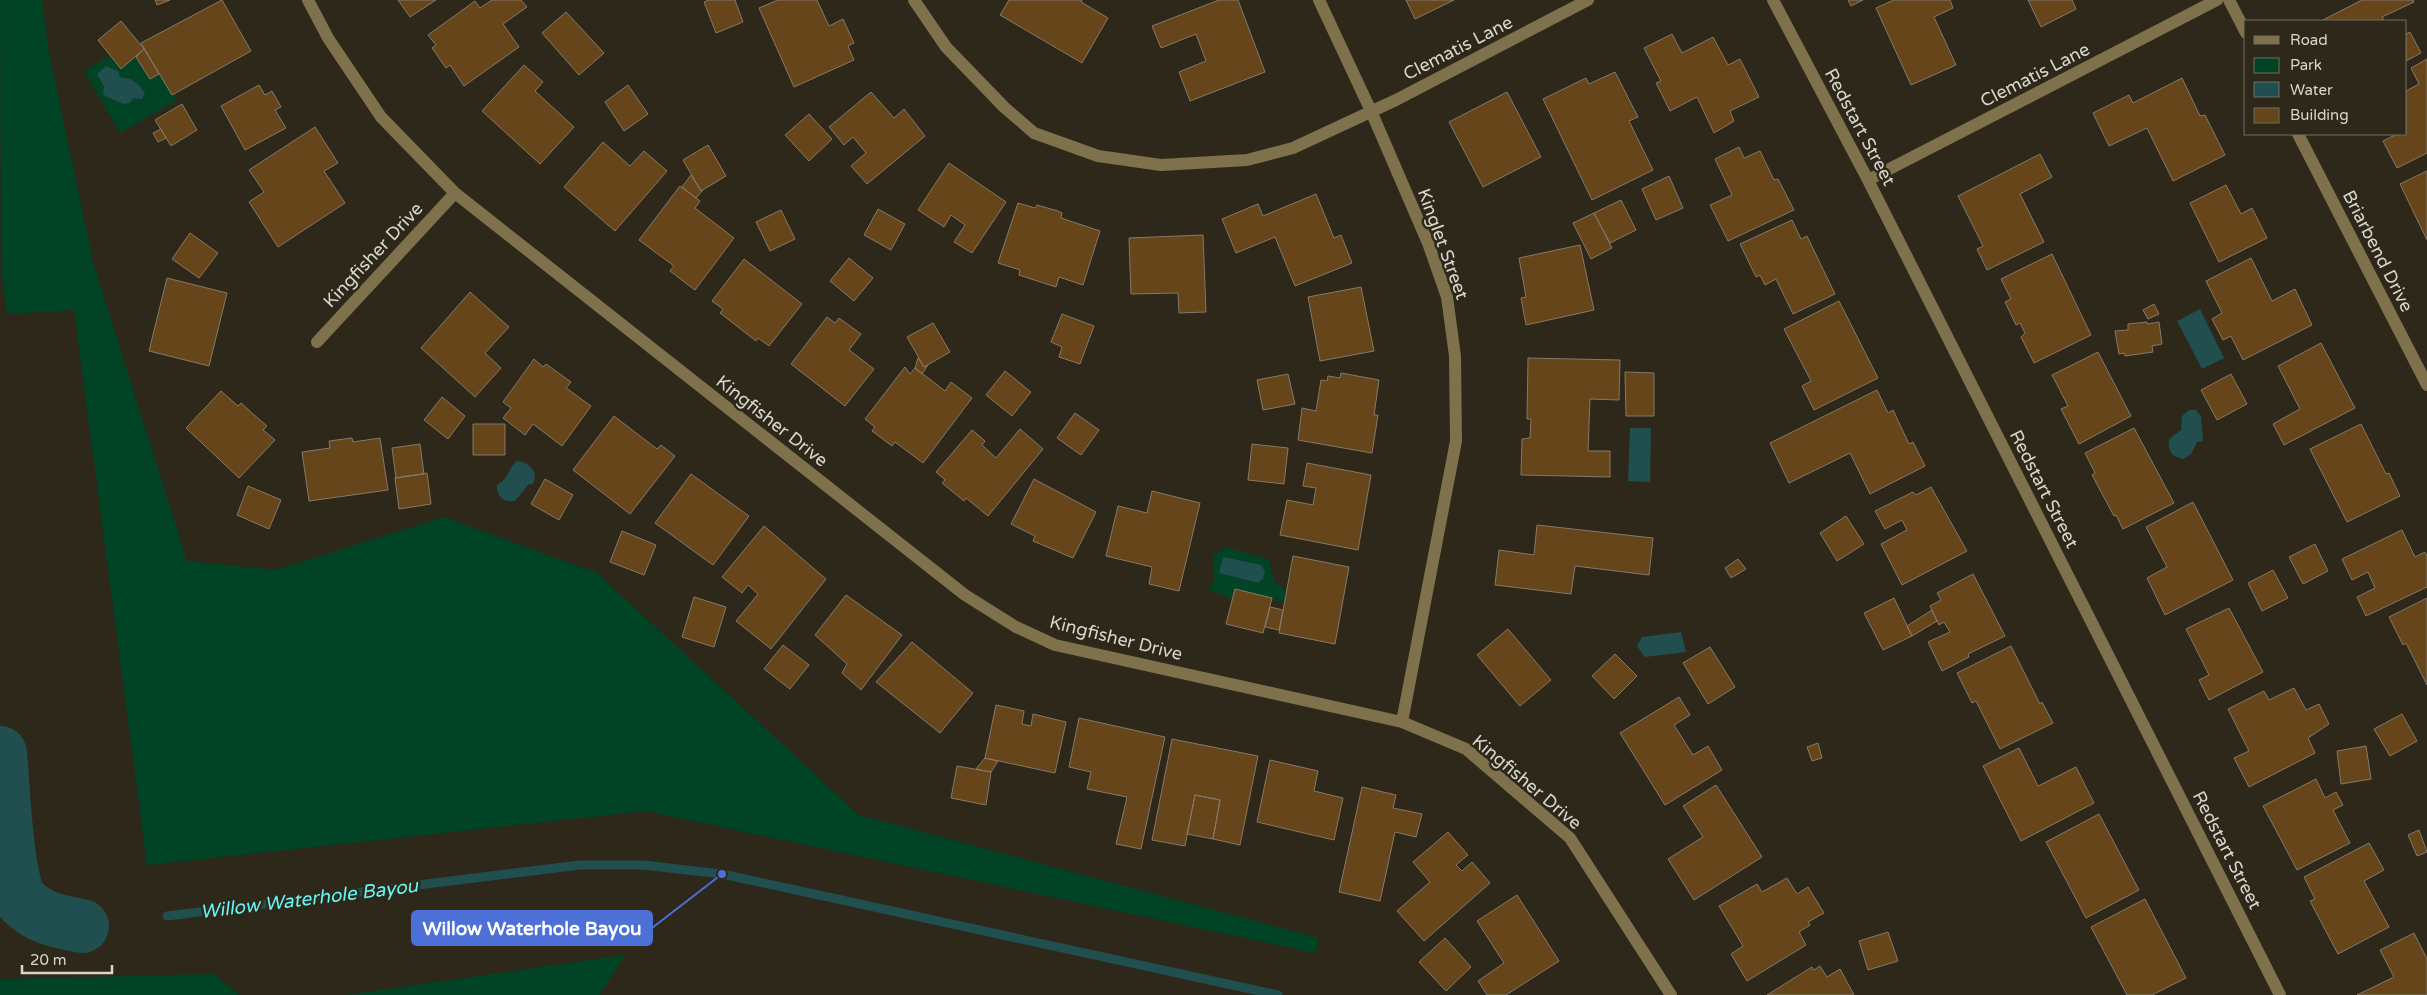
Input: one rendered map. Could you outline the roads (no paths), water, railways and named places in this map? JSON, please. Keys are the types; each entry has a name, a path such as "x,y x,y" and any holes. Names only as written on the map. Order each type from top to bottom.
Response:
{"street":[{"name":"Kingfisher Drive","path":"308,0 328,38 382,116 455,193 965,595 1016,627 1055,645 1402,722 1466,749 1570,838 1671,995"},
{"name":"Clematis Lane","path":"914,0 946,47 1004,108 1034,133 1098,156 1161,165 1247,160 1293,148 1371,111 1588,0"},
{"name":"Kinglet Street","path":"1319,0 1371,111 1428,243 1445,291 1455,356 1456,441 1402,722"},
{"name":"Redstart Street","path":"1773,0 1868,180 2280,995"},
{"name":"Clematis Lane","path":"1868,180 2217,0"},
{"path":"2229,0 2244,29"},
{"name":"Briarbend Drive","path":"2299,135 2427,385"},
{"name":"Kingfisher Drive","path":"317,342 455,193"}],"water":[{"path":"106,66 118,71 120,77 137,84 145,93 142,99 133,98 130,103 124,104 110,99 103,94 104,87 97,74"},
{"path":"2200,309 2224,358 2202,369 2177,321"},
{"path":"2189,410 2196,410 2201,416 2203,441 2197,442 2191,454 2183,459 2171,452 2169,439 2181,430 2182,416"},
{"path":"1630,428 1651,428 1650,482 1628,481"},
{"path":"517,461 525,463 532,468 535,479 533,484 528,485 515,501 507,501 499,495 497,485"},
{"path":"1223,557 1261,565 1265,572 1263,578 1258,583 1219,573"},
{"path":"1681,632 1686,652 1645,657 1637,646 1642,637"}],"waterway":[{"name":"Willow Waterhole Bayou","path":"0,753 9,854 12,875 17,891 22,901 35,912 58,921 82,926"},
{"name":"Willow Waterhole Bayou","path":"167,916 580,865 643,865 722,874 1278,995"}],"place":[{"name":"Willow Waterhole Bayou","path":"722,874"}]}
